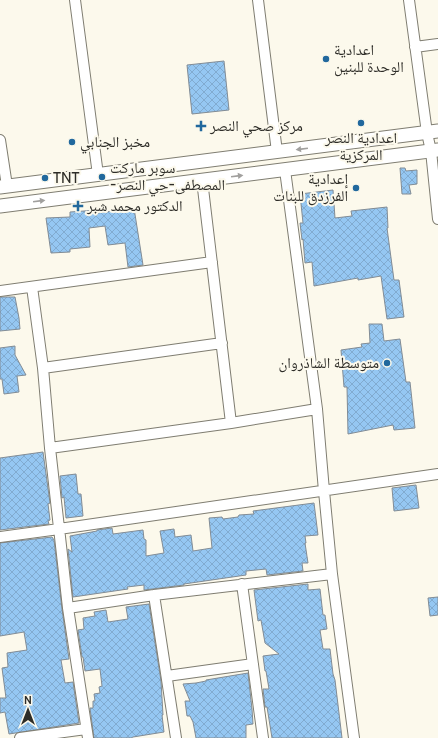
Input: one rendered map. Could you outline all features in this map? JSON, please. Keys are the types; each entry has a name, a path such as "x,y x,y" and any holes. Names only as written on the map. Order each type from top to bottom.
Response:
{"street":[{"path":"75,0 98,175"},
{"path":"258,0 277,152"},
{"path":"409,0 415,47 433,132 438,219"},
{"path":"415,47 438,44"},
{"path":"0,140 4,187 433,132"},
{"path":"401,136 406,141 407,145 407,150 403,155"},
{"path":"0,206 435,151"},
{"path":"285,170 318,409 332,574 354,738"},
{"path":"202,180 231,423"},
{"path":"0,291 212,262"},
{"path":"20,738 87,734 68,608 50,448 43,368 32,287"},
{"path":"43,368 222,343"},
{"path":"50,448 231,423 318,409"},
{"path":"0,537 438,474"},
{"path":"68,608 154,595 332,574"},
{"path":"242,584 263,738"},
{"path":"154,595 176,738"},
{"path":"167,676 253,664"}],"building":[{"path":"224,61 229,110 192,114 187,65"},
{"path":"400,168 405,168 406,171 417,170 417,184 409,185 411,194 402,194"},
{"path":"333,190 335,218 352,216 351,211 387,207 387,228 394,280 399,280 404,317 387,319 381,276 358,280 358,278 314,286 312,262 305,263 300,223 303,223 300,194"},
{"path":"134,208 143,265 128,267 125,243 108,245 105,226 89,228 90,247 70,249 70,252 51,253 46,218 70,217 70,212 98,210 98,213"},
{"path":"0,297 15,297 20,329 0,331"},
{"path":"369,324 382,324 384,341 400,339 406,382 410,382 415,428 394,430 393,425 348,434 347,387 344,387 341,350 362,347 361,344 370,343"},
{"path":"15,346 15,355 26,375 17,376 19,392 4,394 2,379 0,379 0,348"},
{"path":"43,452 50,503 48,504 49,524 0,530 0,458"},
{"path":"76,474 78,494 81,494 83,516 66,518 60,476"},
{"path":"416,485 419,508 394,511 392,488"},
{"path":"314,503 318,535 305,536 308,563 302,563 303,571 267,575 266,569 246,571 246,575 184,585 144,590 144,585 127,587 128,589 73,597 68,549 72,552 70,536 112,528 113,534 143,530 144,539 146,540 146,556 164,553 160,531 174,529 175,537 191,535 193,551 212,548 209,518 222,517 223,519 238,517 239,515 254,514 253,511"},
{"path":"52,537 54,540 69,659 61,660 65,683 73,682 79,723 9,734 5,712 0,713 0,698 6,698 2,668 8,667 7,653 27,650 24,632 0,636 0,543"},
{"path":"308,584 308,590 320,589 323,615 325,615 327,629 320,630 323,649 330,649 342,738 272,738 267,707 265,707 263,689 269,689 263,656 279,654 265,643 261,620 258,621 254,590"},
{"path":"438,597 438,615 430,616 428,598"},
{"path":"149,604 161,681 164,732 131,738 94,738 90,708 93,708 93,701 95,701 94,694 100,693 99,687 102,686 100,669 85,671 78,630 84,629 83,618 95,616 94,612 106,610 108,622 128,619 126,607"},
{"path":"248,673 253,724 246,725 246,738 196,738 193,722 190,716 187,716 185,701 190,701 183,684"}],"place":[{"name":"اعدادية الوحدة للبنين","path":"326,59"},
{"name":"اعدادية النصر المركزية","path":"361,123"},
{"name":"مركز صحي النصر","path":"201,126"},
{"name":"مخبز الجنابي","path":"72,142"},
{"name":"سوبر ماركت -المصطفى-حي النصر","path":"102,177"},
{"name":"TNT","path":"45,178"},
{"name":"إعدادية الفرزدق للبنات","path":"356,188"},
{"name":"الدكتور محمد شبر","path":"78,206"},
{"name":"متوسطة الشاذروان","path":"387,363"}]}
